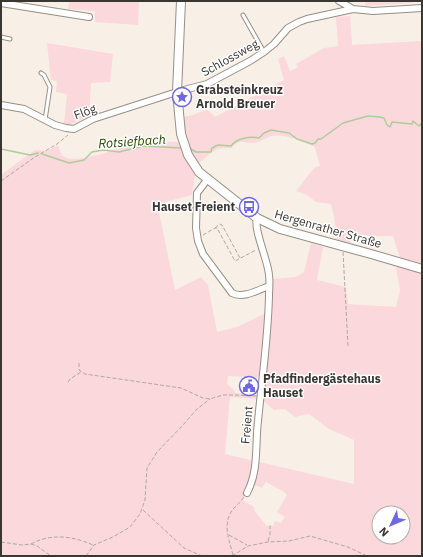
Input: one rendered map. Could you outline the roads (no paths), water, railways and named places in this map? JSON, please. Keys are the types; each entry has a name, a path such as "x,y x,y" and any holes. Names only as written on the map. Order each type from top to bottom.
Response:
{"street":[{"name":"Hergenrather Straße","path":"181,1 177,92 181,134 188,155 199,172 207,180 256,218 280,229 421,269"},
{"path":"339,1 353,9 373,11 422,8"},
{"path":"1,3 89,17"},
{"name":"Schlossweg","path":"177,92 207,84 250,61 274,44 288,28 298,22 353,9"},
{"name":"Flög","path":"1,105 9,105 24,109 45,120 66,128 74,129 93,119 177,92"},
{"path":"207,180 197,193 196,209 196,228 203,254 232,293 237,296 269,286"},
{"name":"Freient","path":"247,493 252,484 256,470 256,435 269,314 268,268 255,221 256,218"}],"lane":[{"path":"244,16 264,52"},
{"path":"1,37 10,39"},
{"path":"41,73 44,75 50,87 45,120"}],"waterway":[{"name":"Rotsiefbach","path":"189,148 196,152 211,152 212,148 218,145 231,146 244,138 259,138 264,133 271,130 289,133 297,139 312,144 343,123 368,116 384,118 387,125 390,127 392,122 412,124 413,121 419,126 422,123"},
{"name":"Rotsiefbach","path":"42,154 69,163 84,160 92,152 103,150 119,152 143,146 181,148"},
{"name":"Rotsiefbach","path":"1,149 30,155 38,153"}],"place":[{"name":"Grabsteinkreuz Arnold Breuer","path":"182,97"},
{"name":"Hauset Freient","path":"249,207"},
{"name":"Pfadfindergästehaus Hauset","path":"249,386"}]}
